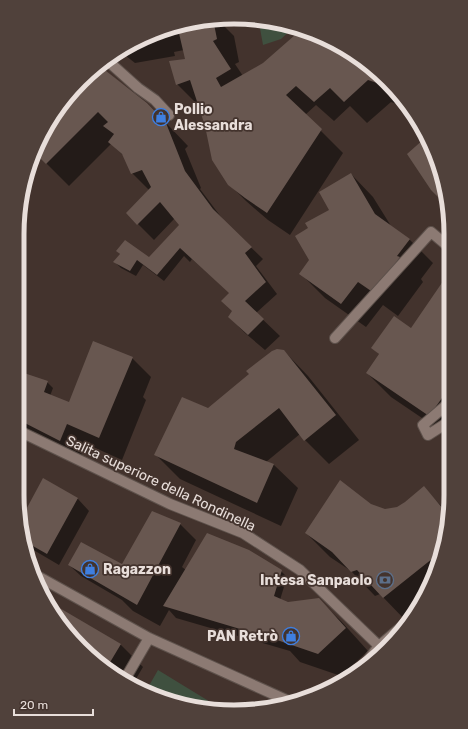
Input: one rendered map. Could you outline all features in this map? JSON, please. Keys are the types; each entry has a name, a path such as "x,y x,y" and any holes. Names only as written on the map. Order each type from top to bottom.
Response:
{"street":[{"path":"111,64 138,88 155,100 169,115"},
{"path":"335,338 431,232 444,243"},
{"path":"444,407 423,425 428,435 444,425"},
{"name":"Salita superiore della Rondinella","path":"24,433 170,504 243,533 300,570 379,646"},
{"path":"43,581 149,638 284,699"},
{"path":"127,676 149,638"}],"green space":[{"path":"260,26 289,31 281,39 263,45"},
{"path":"158,670 214,704 180,698 149,686"}],"building":[{"path":"214,25 217,39 213,41 231,69 216,78 221,87 263,63 297,33 327,46 351,59 380,84 368,80 344,102 330,88 314,102 296,86 286,95 322,129 267,213 228,185 212,160 205,126 190,80 176,85 169,61 185,59 179,31"},
{"path":"104,69 147,103 166,123 185,171 213,209 252,247 245,253 266,282 245,301 264,319 248,335 228,317 232,311 221,301 229,293 180,248 157,275 137,260 130,271 113,262 120,254 116,251 125,240 149,257 179,225 160,202 137,225 126,213 151,187 142,170 131,174 122,154 108,142 114,134 103,126 108,122 98,112 46,164 39,157 59,117 76,96"},
{"path":"422,141 433,166 440,193 440,199 431,190 407,154"},
{"path":"351,173 375,214 410,239 397,256 400,257 374,293 358,282 341,304 299,274 309,260 295,236 308,228 305,223 329,210 319,192"},
{"path":"444,280 444,395 429,416 366,373 379,354 371,348 394,316 411,328"},
{"path":"93,341 133,357 99,438 67,424 60,441 24,423 24,373 48,381 44,392 69,402"},
{"path":"277,349 284,350 336,415 304,441 279,408 236,442 234,449 274,464 257,503 154,455 182,397 208,408 249,374 246,371 272,351"},
{"path":"43,478 78,498 47,554 30,544 25,512"},
{"path":"340,480 371,504 385,509 397,507 424,486 444,510 435,557 383,598 357,570 351,572 332,552 305,533"},
{"path":"152,511 181,523 137,605 68,565 81,542 122,564"},
{"path":"207,533 249,550 282,570 274,596 288,602 319,598 346,628 318,654 277,640 163,606"},
{"path":"55,605 121,644 109,664 76,633"}],"place":[{"name":"Pollio Alessandra","path":"161,117"},
{"name":"Ragazzon","path":"90,569"},
{"name":"Intesa Sanpaolo","path":"385,580"},
{"name":"PAN Retrò","path":"291,636"}]}
